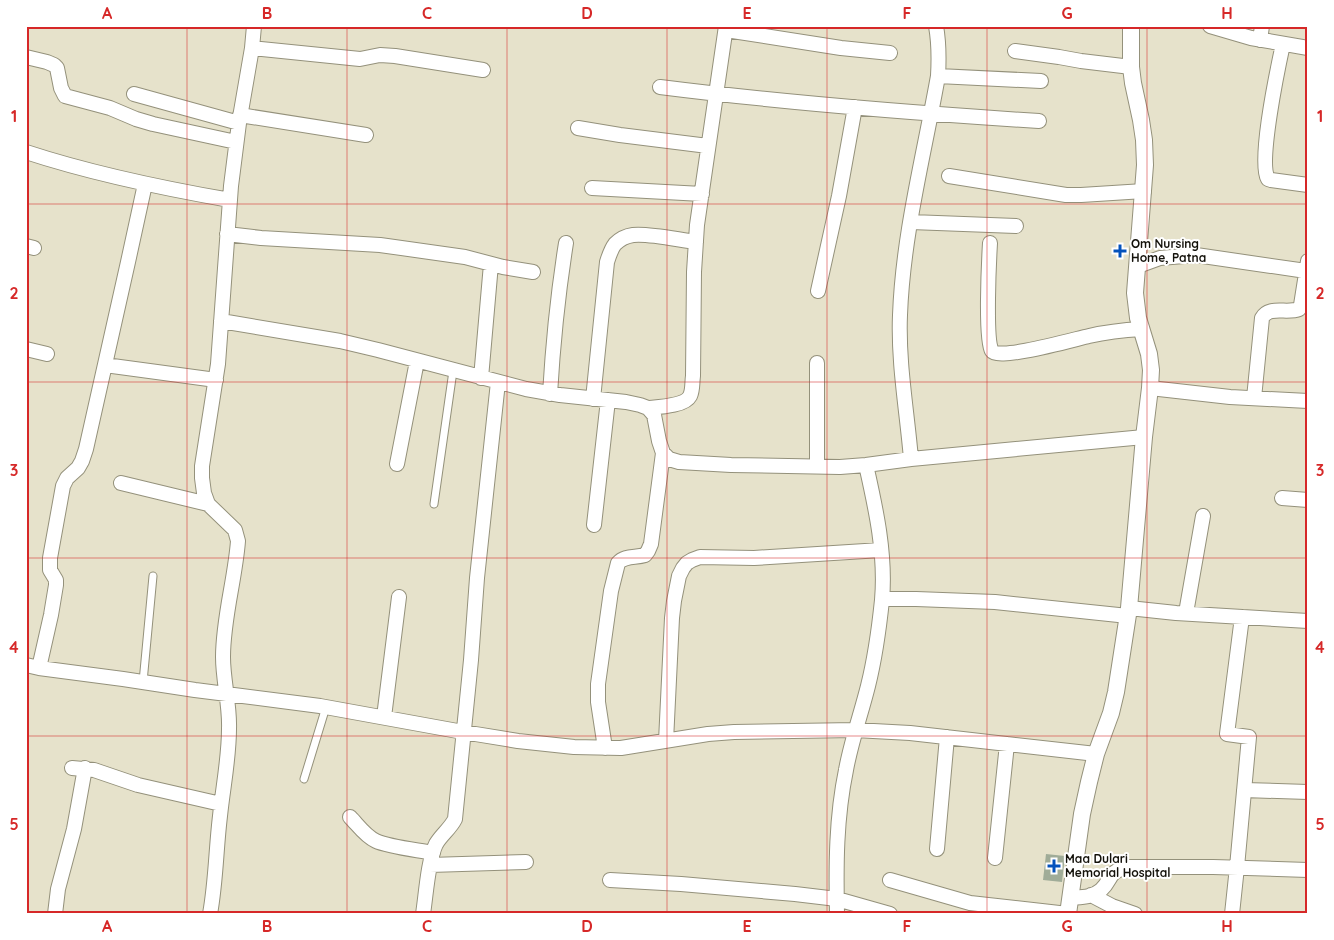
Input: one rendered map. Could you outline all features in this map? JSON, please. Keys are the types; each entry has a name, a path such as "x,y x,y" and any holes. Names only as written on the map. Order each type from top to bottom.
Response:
{"street":[{"path":"210,914 215,884 229,730 229,710 223,674 223,656 238,541 235,530 208,504 204,493 202,466 216,380 236,142 254,26"},
{"path":"911,459 900,337 902,284 907,244 938,76 939,58 936,26"},
{"path":"1069,908 1082,814 1096,754 1111,713 1116,692 1129,612 1150,388 1151,370 1149,354 1138,318 1135,294 1144,191 1144,140 1142,120 1131,67 1131,26"},
{"path":"1210,26 1261,33 1283,44 1308,48"},
{"path":"648,408 682,402 689,398 691,390 693,376 696,242 726,28 834,47 890,53"},
{"path":"1283,44 1267,141 1265,175 1271,180 1308,185"},
{"path":"252,48 352,59 366,59 380,55 395,56 483,70"},
{"path":"1015,51 1131,67"},
{"path":"26,58 54,65 59,73 61,88 65,96 110,108 153,124 236,142"},
{"path":"938,76 1041,81"},
{"path":"660,87 930,114 1039,121"},
{"path":"134,94 240,119 366,135"},
{"path":"818,291 839,196 855,107"},
{"path":"578,128 708,146"},
{"path":"26,152 72,166 145,184 230,200"},
{"path":"949,176 1066,195 1144,191"},
{"path":"145,184 82,462 67,478 63,486 50,558 50,570 56,580 55,594 33,667 326,707 518,741 567,746 605,748 636,746 700,735 734,732 855,730 947,737 1096,754"},
{"path":"592,188 702,194"},
{"path":"911,222 1016,226"},
{"path":"227,234 261,238 380,245 466,257 513,270 533,272"},
{"path":"594,525 607,262 615,245 624,237 634,235 649,236 696,242"},
{"path":"550,394 558,293 566,244"},
{"path":"990,244 989,330 990,344 995,354 1036,348 1108,332 1142,329"},
{"path":"1138,266 1160,258 1196,255 1307,266 1299,309 1269,311 1262,318 1254,398"},
{"path":"481,378 491,264"},
{"path":"222,321 340,342 550,394 626,402 648,408 654,415 663,453 654,524 648,551 645,555 621,560 618,563 613,582 598,684 598,702 605,748"},
{"path":"26,349 47,354"},
{"path":"397,464 417,361"},
{"path":"817,363 817,466"},
{"path":"105,365 216,380"},
{"path":"423,914 432,859 438,840 449,829 455,819 477,578 498,382"},
{"path":"1150,388 1308,401"},
{"path":"663,453 669,459 694,464 840,467 1144,437"},
{"path":"837,914 839,816 855,730 869,684 882,599 882,550 866,465"},
{"path":"120,483 208,504"},
{"path":"1282,498 1308,500"},
{"path":"1186,613 1203,516"},
{"path":"666,741 672,618 679,576 682,568 687,563 700,557 754,558 882,550"},
{"path":"384,717 400,596"},
{"path":"882,599 995,602 1129,612 1186,613 1308,621"},
{"path":"1232,914 1249,737 1227,734 1242,616"},
{"path":"937,849 947,737"},
{"path":"995,858 1007,744"},
{"path":"55,914 58,888 74,828 78,768 104,772 138,785 221,804"},
{"path":"1244,790 1308,792"},
{"path":"350,817 376,841 432,859 526,862"},
{"path":"890,880 970,903 1069,908 1101,890 1113,873 1127,868 1238,867 1308,870"},
{"path":"610,880 795,894 836,899 890,914"},
{"path":"1091,895 1112,906 1135,914"}],"lane":[{"path":"434,504 454,370"},
{"path":"143,682 153,576"},
{"path":"304,779 326,707"}],"building":[{"path":"1046,854 1065,856 1062,882 1043,880"}],"place":[{"name":"Om Nursing Home, Patna","path":"1120,251"},
{"name":"Maa Dulari Memorial Hospital","path":"1054,866"}]}
